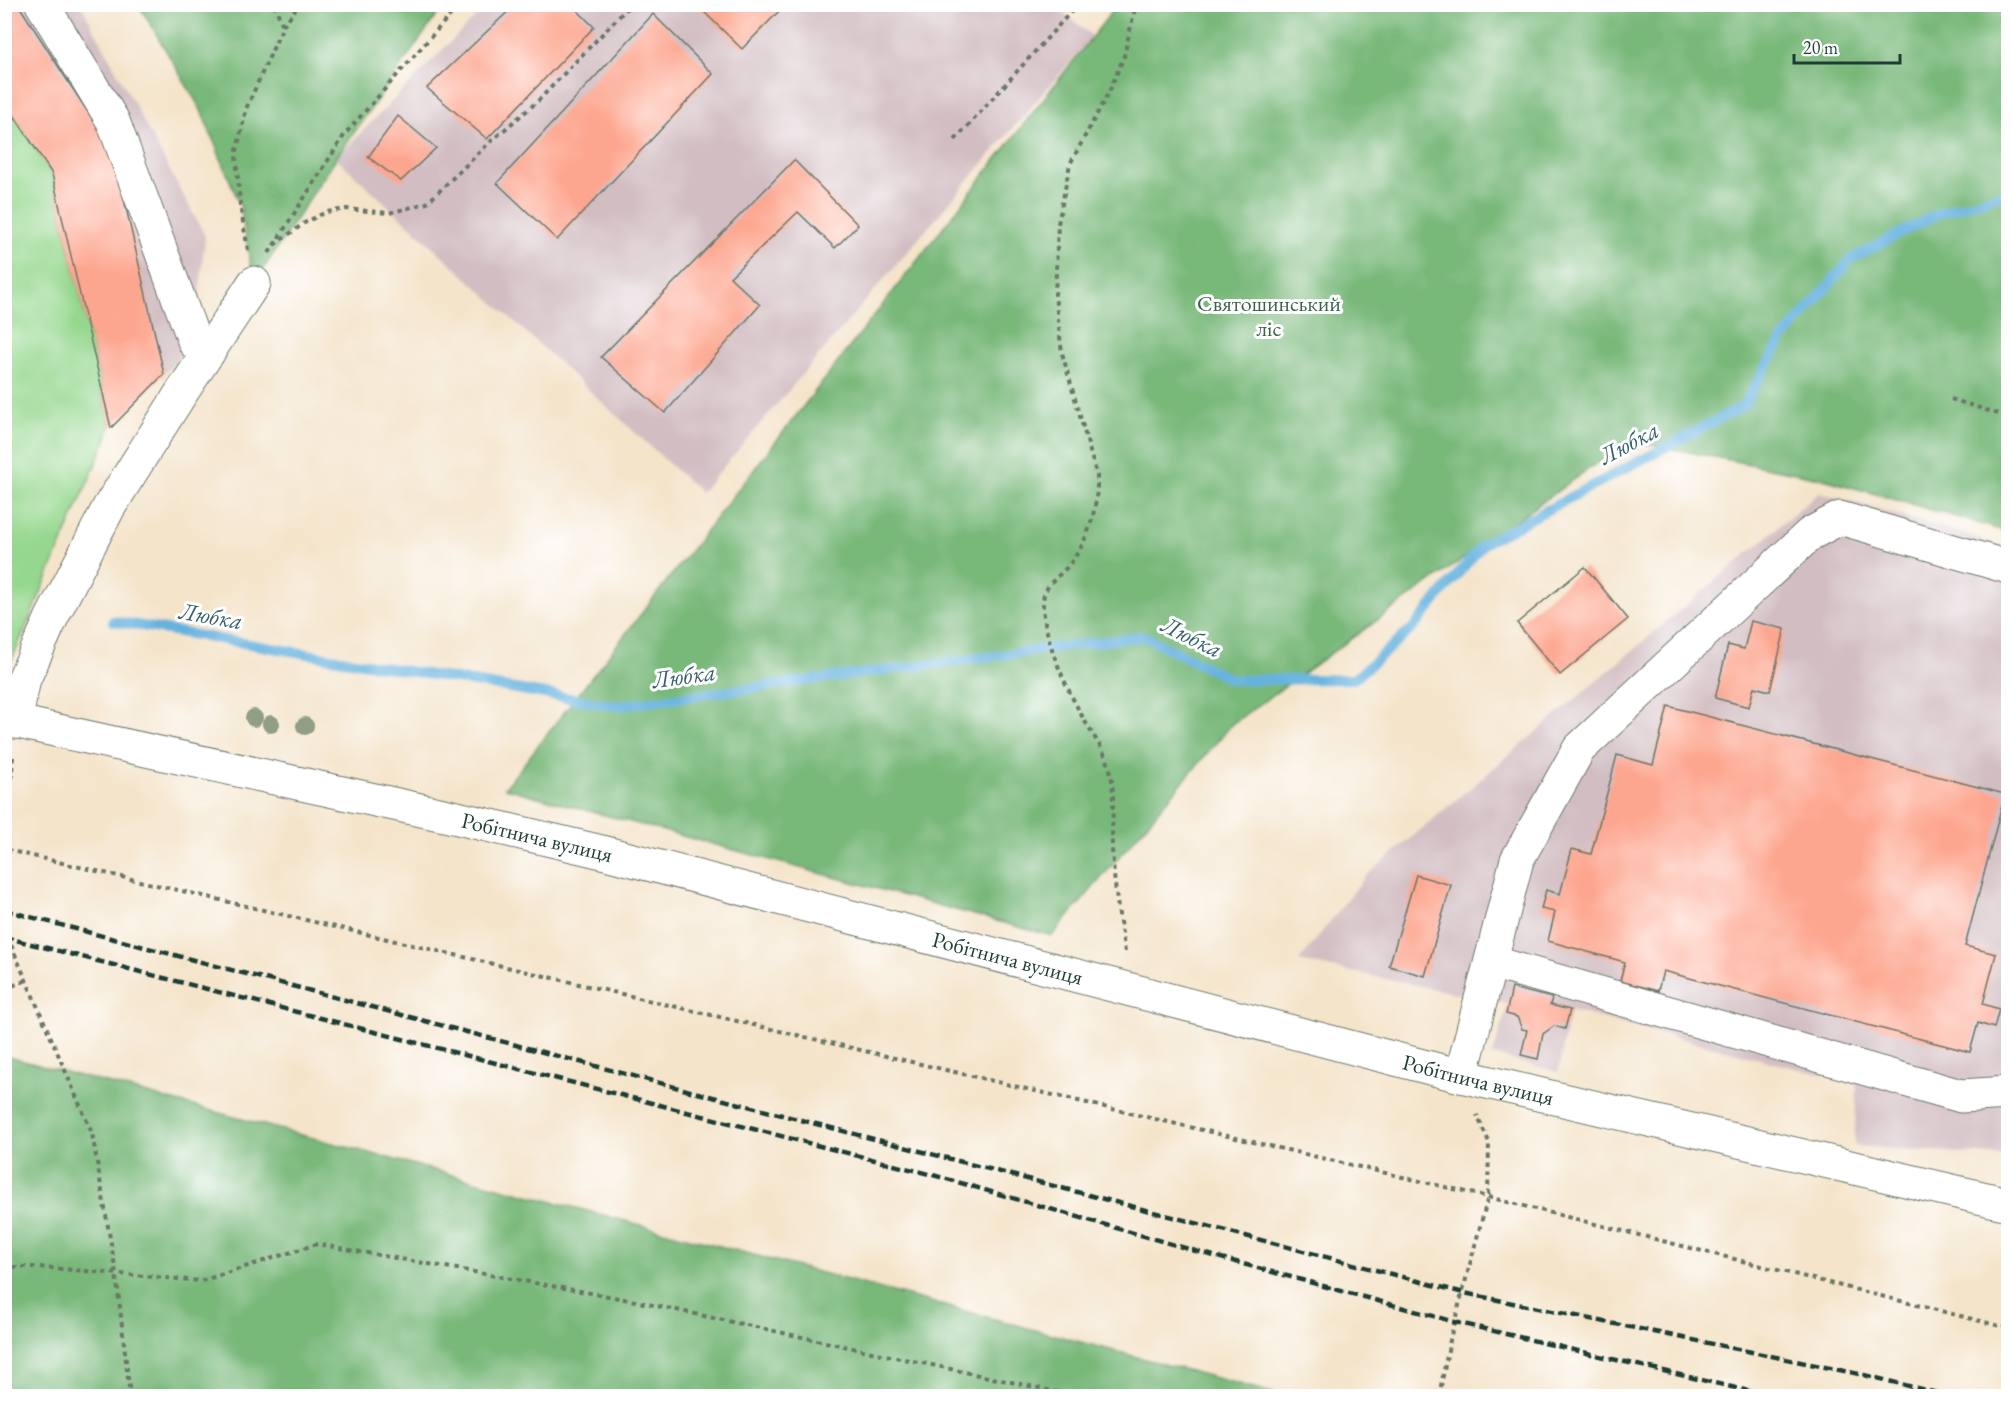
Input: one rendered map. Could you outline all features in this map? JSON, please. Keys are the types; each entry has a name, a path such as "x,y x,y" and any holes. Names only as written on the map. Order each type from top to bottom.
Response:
{"street":[{"path":"42,4 113,122 195,343 208,353"},
{"path":"10,721 14,671 52,618 109,507 254,283"},
{"path":"1461,1076 1517,860 1580,749 1810,534 1840,518 2008,567"},
{"name":"Робітнича вулиця","path":"10,721 441,814 602,852 1461,1076 2008,1204"},
{"path":"1491,962 1961,1096 2008,1093"}],"path":[{"path":"274,4 283,26"},
{"path":"254,283 240,205 236,155 246,109 283,26 299,4"},
{"path":"254,283 274,245 345,134 460,4"},
{"path":"274,245 306,222 326,212 346,209 389,213 427,203 490,142 538,101 631,4"},
{"path":"955,140 1077,4"},
{"path":"1131,990 1117,907 1109,765 1070,693 1046,630 1042,603 1045,590 1051,580 1068,566 1084,542 1098,496 1096,476 1060,344 1055,295 1058,224 1070,164 1124,56 1136,4"},
{"path":"1951,399 2008,417"},
{"path":"4,887 10,721"},
{"path":"7,850 1488,1197 2008,1328"},
{"path":"4,919 8,938 92,1133 116,1273 130,1396"},
{"path":"4,989 26,981"},
{"path":"1439,1396 1451,1335 1488,1197 1489,1142 1461,1076"},
{"path":"4,1267 39,1267 201,1281 317,1244 630,1300 1076,1396"}],"shaded area":[{"path":"5,5 81,5 205,236 195,343 111,428 52,174 5,101"},
{"path":"487,5 1055,5 1092,36 701,493 336,158"},
{"path":"1820,492 2008,547 2008,1156 1854,1146 1857,1084 1570,1010 1558,1072 1493,1055 1508,1004 1299,961 1366,876"}],"green space":[{"path":"139,5 444,5 336,158 254,283 240,205 200,108"},
{"name":"Святошинський ліс","path":"1117,5 2008,5 2008,532 1820,478 1629,440 1232,724 1052,936 505,788"},
{"path":"5,101 52,174 111,428 5,676"},
{"path":"5,1056 1284,1396 5,1396"}],"building":[{"path":"4,4 18,4 113,151 164,374 111,428 52,174 4,100"},
{"path":"516,4 571,4 594,27 487,139 427,88"},
{"path":"696,4 786,4 742,49"},
{"path":"653,14 713,74 557,240 497,183"},
{"path":"398,116 436,148 401,181 368,157"},
{"path":"794,160 858,225 835,248 798,212 730,277 760,305 665,413 601,357"},
{"path":"1585,567 1628,619 1560,675 1517,623"},
{"path":"1751,621 1785,629 1770,691 1754,687 1749,707 1715,698 1728,645 1744,649"},
{"path":"1668,706 2005,794 1965,946 1996,954 1983,1004 1999,1009 1994,1028 1978,1023 1970,1052 1663,971 1658,991 1620,981 1625,962 1548,941 1555,912 1541,909 1546,890 1560,894 1572,849 1591,854 1617,755 1653,765"},
{"path":"1416,875 1451,885 1425,976 1389,966"},
{"path":"1512,988 1552,998 1550,1005 1570,1010 1565,1029 1554,1026 1543,1034 1538,1059 1521,1055 1527,1030 1522,1029 1517,1017 1506,1014"}],"waterway":[{"name":"Любка","path":"113,621 616,706 1144,636 1232,680 1354,679 1413,628 1483,544 1743,406 1781,341 1851,259 1937,214 2008,192"}],"railway":[{"path":"4,910 1464,1293 1864,1375 1950,1396"},
{"path":"4,937 933,1175 1192,1250 1455,1322 1770,1396"}]}
